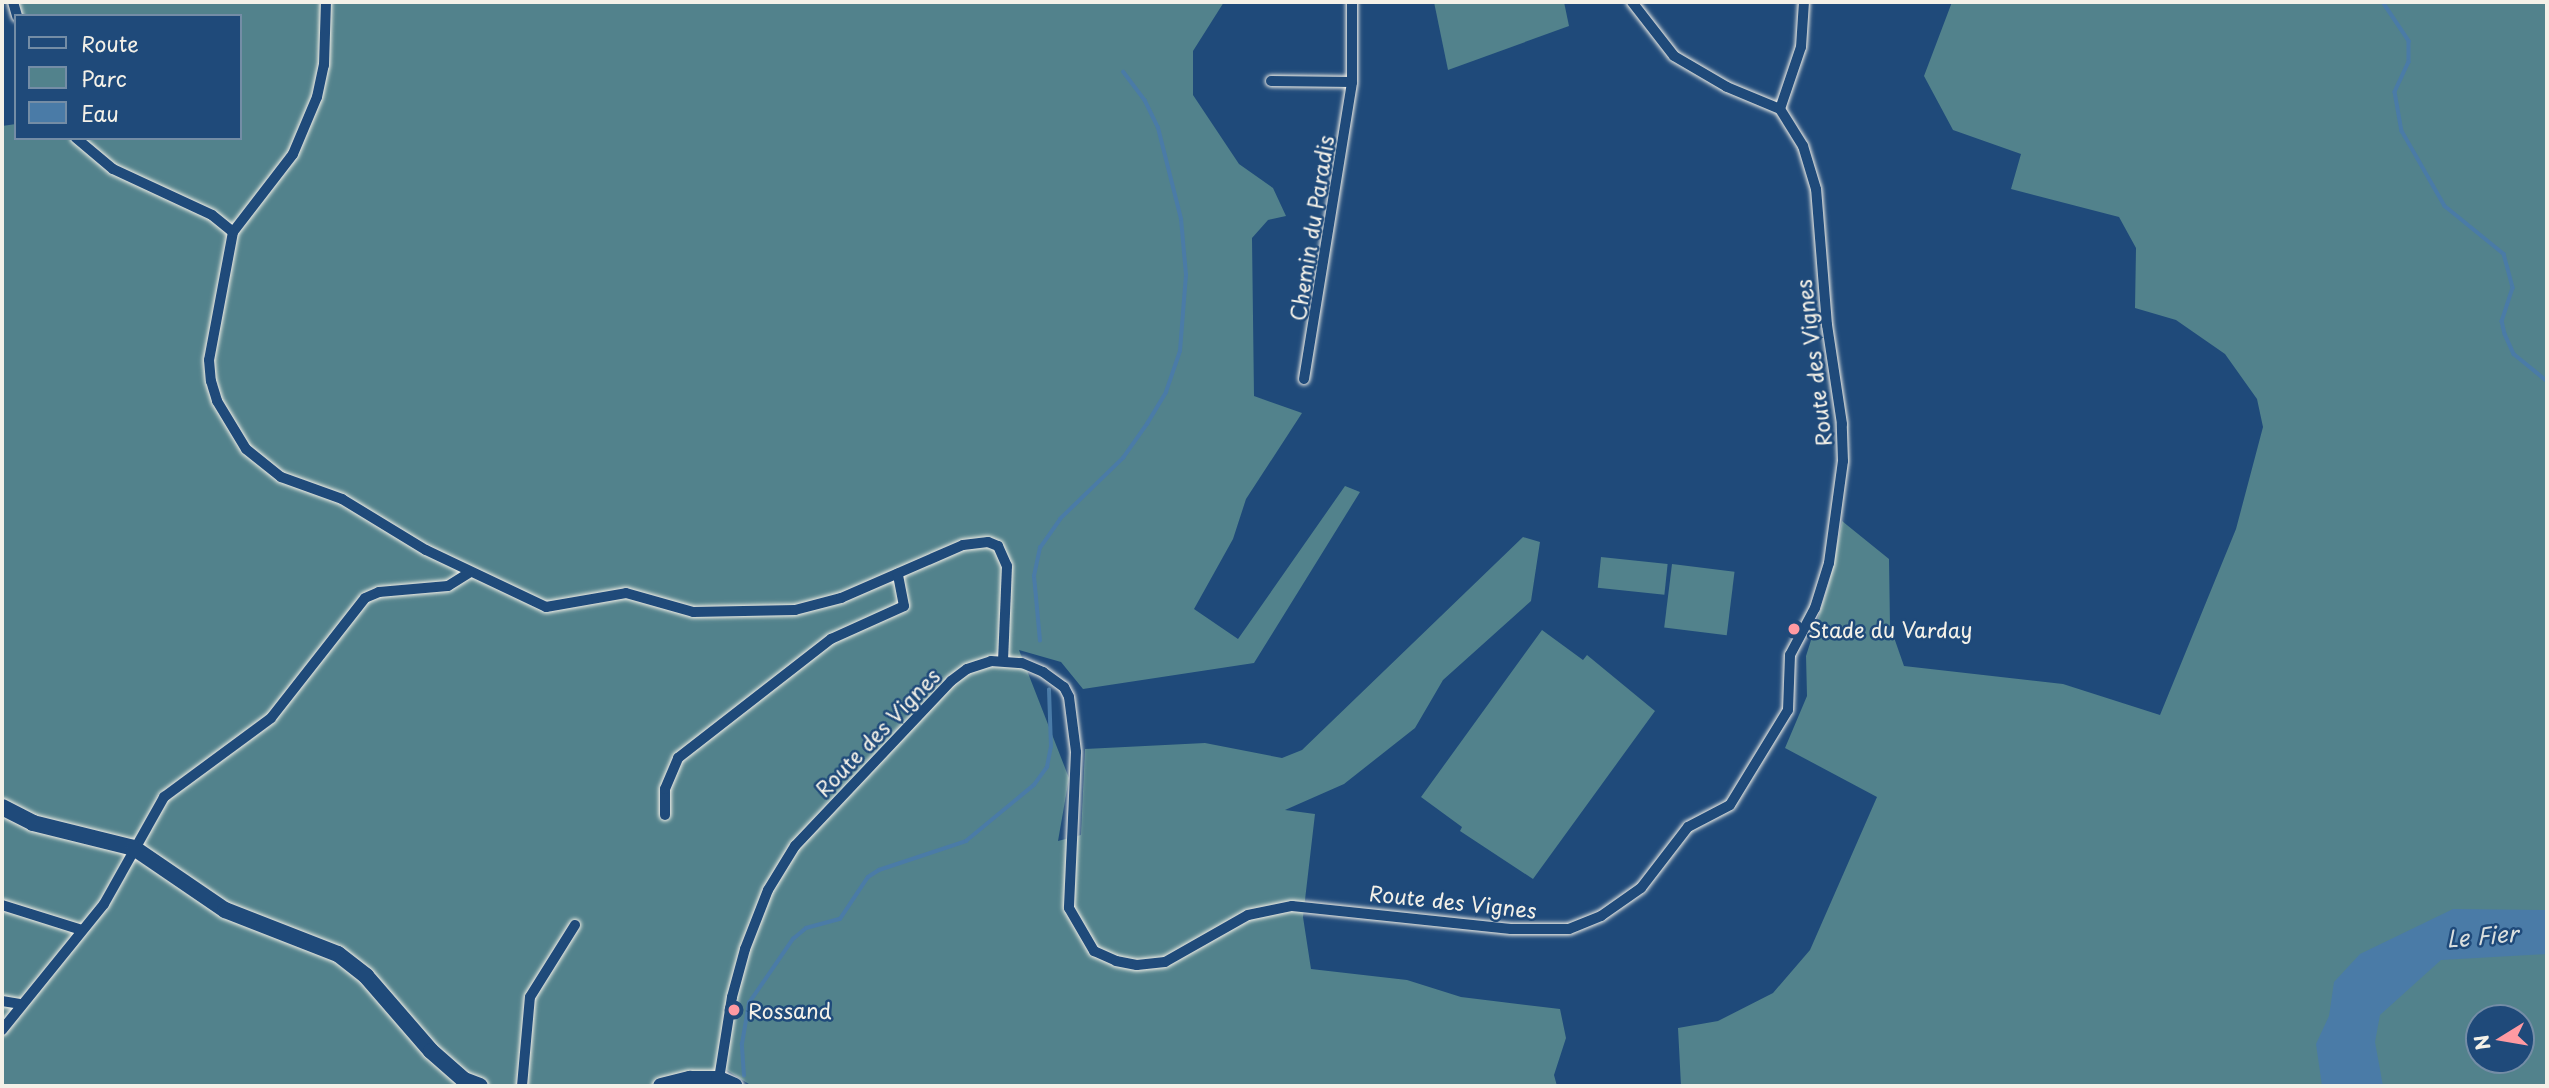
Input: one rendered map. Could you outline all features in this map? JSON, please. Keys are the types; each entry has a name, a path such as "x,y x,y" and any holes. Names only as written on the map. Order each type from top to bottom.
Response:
{"street":[{"path":"326,2 324,65 317,97 293,154 233,232 209,360 217,401 246,449 281,477 342,499 469,573 546,607 625,593 693,612 816,606 963,545 988,542 998,546 1007,566 1003,661"},
{"name":"Chemin du Paradis","path":"1304,379 1352,82 1352,2"},
{"path":"1632,2 1674,56 1727,87 1780,109 1801,47 1804,2"},
{"path":"1271,81 1352,82"},
{"name":"Route des Vignes","path":"727,1083 732,997 745,949 768,890 794,846 951,681 967,669 1003,661 1043,672 1064,687 1069,697 1076,752 1069,908 1082,936 1102,956 1137,965 1165,962 1248,915 1292,906 1551,931 1584,924 1626,901 1667,860 1689,827 1730,805 1788,710 1790,655 1815,608 1829,563 1843,461 1842,424 1827,325 1816,189 1803,146 1780,109"},
{"path":"78,140 113,169 212,215 233,232"},
{"path":"2,1030 20,1004 104,904 164,797 271,718 365,598 379,592 440,588 469,573"},
{"path":"665,815 664,789 678,758 822,646 904,606 898,574"},
{"path":"2,807 33,822 134,848 225,910 338,954 366,976 430,1051 464,1080 480,1086"},
{"path":"2,905 82,930"},
{"path":"522,1086 530,997 550,958 575,925"},
{"path":"2,1001 20,1004"},
{"path":"661,1086 690,1079 727,1083"}],"green space":[{"path":"18,2 1224,2 1193,51 1193,95 1239,164 1273,188 1286,216 1268,220 1252,238 1254,396 1302,413 1246,499 1233,539 1194,609 1238,639 1345,486 1360,492 1254,663 1083,689 1061,662 1019,650 1069,778 1058,841 1081,835 1085,749 1205,743 1282,758 1302,750 1523,537 1540,542 1531,601 1443,680 1415,728 1344,784 1285,810 1315,814 1303,917 1311,969 1407,980 1461,997 1560,1009 1566,1038 1554,1075 1557,1086 752,1086 725,1069 725,1086 2,1086 2,126 14,124 14,140 242,140 242,14 22,14"},
{"path":"1434,2 1564,2 1569,26 1448,70"},
{"path":"1952,2 2547,2 2547,1086 1681,1086 1678,1028 1718,1021 1773,993 1810,950 1877,797 1785,748 1807,696 1806,656 1829,583 1842,521 1889,559 1890,626 1904,666 2063,684 2160,715 2236,529 2263,427 2257,399 2225,354 2176,320 2135,308 2136,248 2119,217 2011,189 2021,154 1953,130 1924,76"},
{"path":"1601,557 1668,564 1664,595 1598,588"},
{"path":"1672,564 1735,572 1727,635 1664,628"},
{"path":"1542,630 1583,660 1587,655 1655,711 1533,879 1460,831 1462,827 1421,797"}],"water":[{"name":"Le Fier","path":"2453,909 2547,910 2547,954 2441,960 2380,1015 2375,1042 2383,1086 2322,1086 2316,1044 2329,1016 2334,982 2360,954"}],"waterway":[{"path":"2383,2 2409,41 2409,62 2395,92 2402,131 2445,206 2504,254 2513,288 2502,321 2505,334 2514,354 2547,381"},
{"path":"1040,641 1034,576 1040,548 1060,519 1123,458 1166,392 1180,351 1186,275 1181,219 1158,128 1145,101 1123,72"},
{"path":"744,1076 742,1044 749,1003 793,939 806,928 840,919 868,877 879,870 966,841 1034,785 1047,767 1051,747 1049,690"}],"place":[{"name":"Stade du Varday","path":"1794,629"},
{"name":"Rossand","path":"734,1010"}]}
